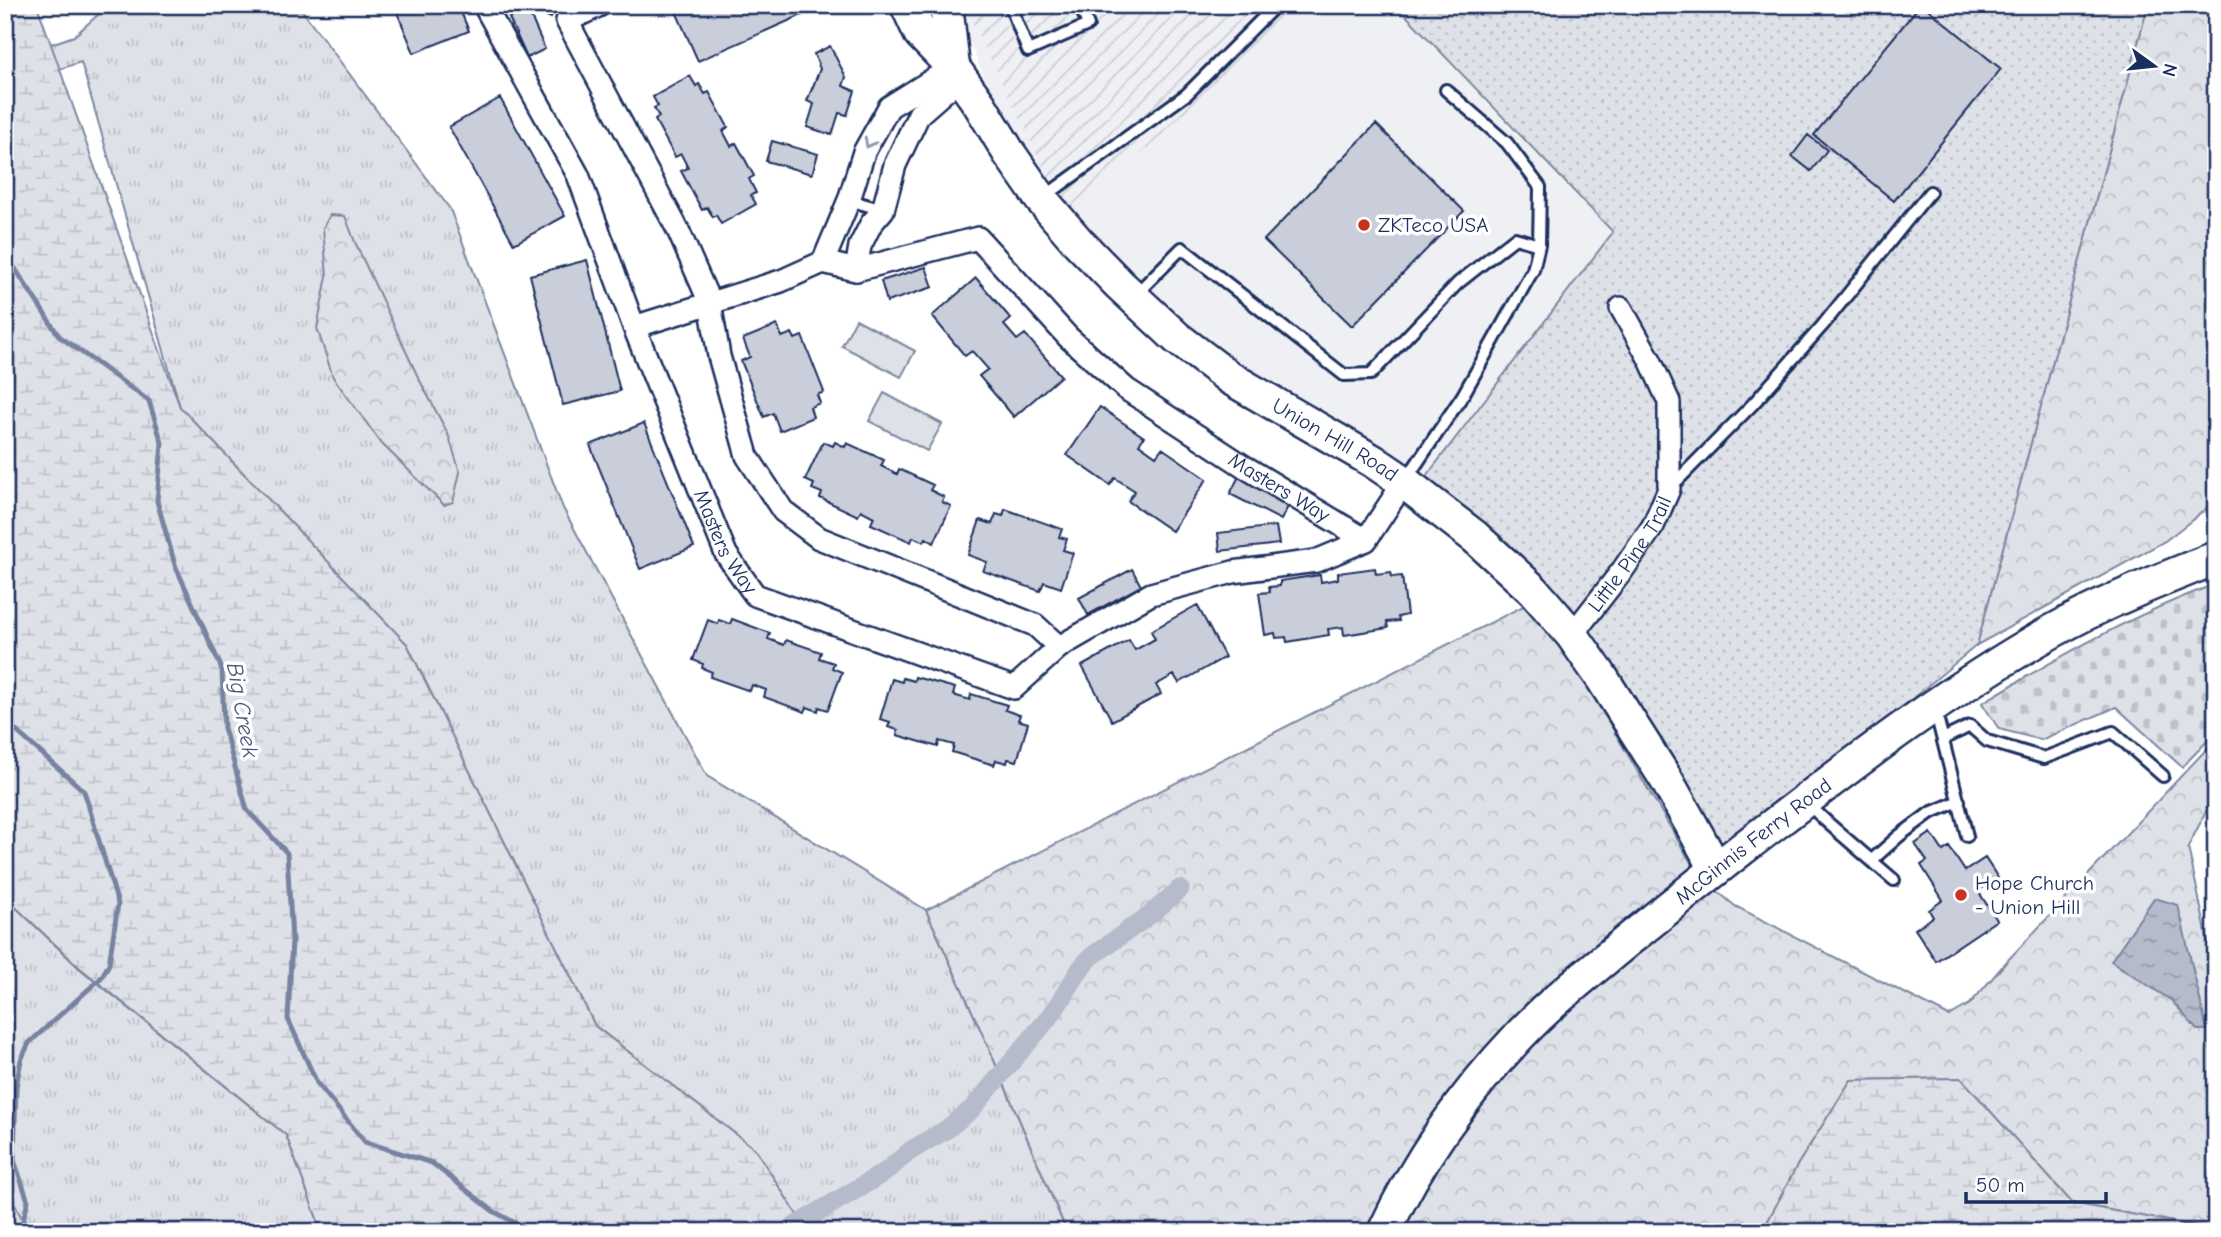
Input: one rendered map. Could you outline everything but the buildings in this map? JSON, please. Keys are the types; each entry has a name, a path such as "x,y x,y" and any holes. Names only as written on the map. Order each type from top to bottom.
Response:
{"street":[{"path":"484,5 578,175 635,327 781,281 823,262 849,200 864,152 889,107 957,73"},
{"path":"600,5 567,20 678,230 710,303 719,356 747,456 783,511 819,538 1035,625 1059,647"},
{"name":"Union Hill Road","path":"907,5 920,33 957,73 1041,199 1087,252 1133,297 1177,338 1230,378 1373,461 1404,482 1503,561 1533,590 1572,635 1645,745 1716,869"},
{"name":"Union Hill Road","path":"943,5 947,13 957,73"},
{"path":"856,270 860,246 871,223 883,210 895,166 919,114 957,73"},
{"path":"889,107 919,114"},
{"name":"Masters Way","path":"823,262 856,270 978,238 1068,337 1126,389 1245,467 1366,541"},
{"name":"Little Pine Trail","path":"1572,635 1653,526 1669,489 1669,402 1622,308"},
{"name":"Masters Way","path":"635,327 726,554 755,595 1014,688 1059,647 1151,594 1233,572 1316,561 1366,541"},
{"path":"1366,541 1404,482"},
{"name":"McGinnis Ferry Road","path":"1384,1232 1400,1198 1443,1128 1485,1074 1521,1034 1566,991 1716,869 1890,736 1983,673 2063,626 2144,587 2216,558"}],"lane":[{"path":"1010,5 1028,51 1088,25 1080,5"},
{"path":"1041,199 1187,94 1276,5"},
{"path":"1404,482 1463,395 1533,270 1539,245 1540,187 1507,143 1446,90"},
{"path":"1669,489 1753,404 1930,192"},
{"path":"849,200 883,210"},
{"path":"1133,297 1182,248 1345,375 1371,374 1458,284 1515,238 1539,245"},
{"path":"1934,707 1967,836"},
{"path":"1943,738 1970,726 1987,741 2044,758 2113,732 2163,776"},
{"path":"1805,801 1894,880"},
{"path":"1871,860 1930,813 1959,801"}],"shaded area":[{"path":"955,5 1396,5 1613,232 1412,495 1193,375 1118,308 1073,251 1074,218 1016,136 982,73"},
{"path":"964,5 1296,5 1189,116 1065,211"}],"green space":[{"path":"5,5 37,5 180,407 407,644 595,1026 755,1149 808,1232 322,1232 286,1135 79,967 5,897"},
{"path":"109,5 298,5 450,209 563,508 707,776 926,910 988,1046 1067,1232 808,1232 755,1149 595,1026 407,644 180,407 81,62 38,76 5,60 74,36"},
{"path":"1396,5 2148,5 1977,645 1699,876 1537,599 1412,495 1613,232"},
{"path":"2148,5 2216,5 2216,486 2206,509 2165,541 1977,645"},
{"path":"330,215 345,216 417,375 448,434 460,472 453,502 444,505 382,444 333,377 317,328 327,276 323,228"},
{"path":"856,319 915,351 901,377 842,346"},
{"path":"884,393 942,424 927,451 869,421"},
{"path":"2216,584 2216,732 2182,767 2116,707 2041,740 1999,729 1982,703 2067,653 2125,623"},
{"path":"1537,599 1699,876 1735,906 1949,1016 1970,1004 2216,739 2216,792 2188,847 2216,979 2216,1230 2072,1203 1961,1078 1851,1080 1798,1164 1762,1232 1067,1232 988,1046 926,910"},
{"path":"5,897 79,968 286,1135 322,1232 5,1232"},
{"path":"1961,1078 2072,1203 2216,1232 1762,1232 1798,1164 1851,1080"},
{"path":"5,1194 14,1203 29,1232 5,1232"}],"water":[{"path":"2154,898 2178,905 2207,1030 2197,1030 2172,1001 2111,961"}],"waterway":[{"name":"Big Creek","path":"5,253 59,336 149,401 162,443 157,501 175,565 222,669 224,728 247,810 287,853 292,940 288,1019 317,1083 365,1142 432,1163 493,1211 532,1232"},
{"path":"5,721 84,791 118,904 109,964 101,978 29,1043 21,1060 16,1087 14,1160 28,1201 20,1232"},
{"path":"785,1232 885,1172 910,1151 947,1129 972,1109 1052,1014 1081,968 1092,956 1150,915 1180,889"}],"place":[{"name":"ZKTeco USA","path":"1364,225"},
{"name":"Hope Church - Union Hill","path":"1961,895"}]}
